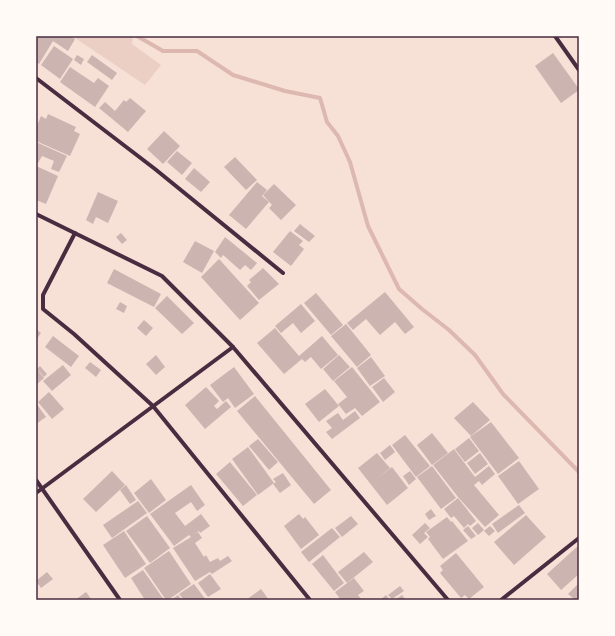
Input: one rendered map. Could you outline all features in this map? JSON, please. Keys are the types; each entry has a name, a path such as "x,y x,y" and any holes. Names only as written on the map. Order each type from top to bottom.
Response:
{"street":[{"path":"555,36 579,70"},
{"path":"36,78 155,168 283,273"},
{"path":"36,214 162,276 233,347 448,600"},
{"path":"75,233 44,295 44,309 74,334 153,406 310,600"},
{"path":"36,493 233,347"},
{"path":"36,480 120,600"},
{"path":"501,600 579,538"}],"shaded area":[{"path":"72,36 133,36 132,44 161,65 145,85"}],"building":[{"path":"36,36 70,36 75,39 68,51 53,41 39,64 36,62"},
{"path":"54,46 73,59 60,79 41,65"},
{"path":"553,53 579,89 561,103 535,66"},
{"path":"77,55 84,59 81,65 74,60"},
{"path":"92,55 117,73 112,80 87,62"},
{"path":"70,67 94,83 98,78 109,86 95,107 60,82"},
{"path":"130,98 146,111 128,132 99,108 105,102 115,111 124,100 126,102"},
{"path":"48,114 76,127 74,131 80,134 70,156 36,141 36,128 41,116 46,119"},
{"path":"164,131 180,146 163,164 147,149"},
{"path":"36,142 67,156 59,172 51,169 54,161 42,156 38,163 36,162"},
{"path":"177,151 192,163 182,175 167,162"},
{"path":"235,157 257,180 246,190 224,167"},
{"path":"36,166 58,176 46,204 36,200"},
{"path":"194,168 210,182 201,192 185,179"},
{"path":"257,182 267,190 261,197 262,196 269,202 246,229 229,215"},
{"path":"274,184 296,205 281,220 269,208 272,205 263,195"},
{"path":"98,192 118,201 108,223 96,217 93,224 86,220"},
{"path":"300,224 315,236 309,242 294,231"},
{"path":"290,231 303,241 299,245 304,249 291,266 273,252"},
{"path":"121,233 127,240 122,244 116,237"},
{"path":"225,237 257,263 251,270 245,265 240,270 223,255 221,258 215,252"},
{"path":"195,241 214,251 202,273 183,262"},
{"path":"219,259 259,303 240,320 201,277"},
{"path":"263,268 279,284 259,300 247,286 251,282 249,280"},
{"path":"114,269 161,294 154,307 107,283"},
{"path":"385,292 414,327 405,334 395,322 380,335 366,319 353,330 347,323"},
{"path":"316,293 343,325 331,335 304,303"},
{"path":"167,296 194,323 182,334 155,308"},
{"path":"120,302 127,306 124,313 116,309"},
{"path":"301,304 315,321 301,333 293,323 281,333 275,326"},
{"path":"144,320 153,328 146,336 137,328"},
{"path":"346,324 371,355 357,367 331,336"},
{"path":"275,328 299,356 322,336 338,355 321,369 311,357 305,362 302,359 284,374 257,343"},
{"path":"36,329 41,333 36,340"},
{"path":"53,336 79,356 71,367 45,347"},
{"path":"156,355 165,367 156,375 146,364"},
{"path":"339,355 350,367 333,381 323,369"},
{"path":"371,357 385,376 370,386 357,368"},
{"path":"90,362 101,370 96,377 85,368"},
{"path":"63,365 71,375 52,391 43,381"},
{"path":"40,366 47,374 44,377 37,369"},
{"path":"234,367 254,394 235,408 228,398 223,402 210,385"},
{"path":"352,367 380,402 362,416 355,408 346,414 338,404 347,397 334,381"},
{"path":"36,368 44,378 36,385"},
{"path":"384,378 395,392 383,402 372,387"},
{"path":"206,387 219,401 214,406 217,409 226,401 231,407 205,429 185,405"},
{"path":"325,389 339,406 319,422 305,404"},
{"path":"49,392 64,409 52,419 38,402"},
{"path":"255,396 331,490 314,504 237,411"},
{"path":"473,402 490,420 471,436 454,418"},
{"path":"36,403 46,417 36,424"},
{"path":"355,411 360,418 332,439 326,432 332,428 326,421 338,413 343,420"},
{"path":"491,422 519,458 498,474 470,437"},
{"path":"432,433 448,453 432,465 417,445"},
{"path":"405,435 430,466 416,477 392,445"},
{"path":"469,438 479,451 465,462 455,449"},
{"path":"258,439 278,462 269,470 249,446"},
{"path":"390,445 395,452 385,460 380,453"},
{"path":"248,447 274,483 258,495 232,459"},
{"path":"454,449 475,477 489,466 495,474 482,485 479,481 474,485 499,515 485,527 458,497 433,465"},
{"path":"377,453 390,468 376,479 392,467 408,488 387,505 358,468"},
{"path":"480,453 488,464 475,474 467,463"},
{"path":"519,461 539,489 518,504 498,476"},
{"path":"230,462 257,495 243,506 216,474"},
{"path":"432,466 456,498 441,509 417,477"},
{"path":"112,471 125,485 96,512 83,499"},
{"path":"410,471 416,479 409,485 403,476"},
{"path":"283,473 291,485 280,493 273,484 276,482 273,479"},
{"path":"151,479 166,500 149,513 134,493"},
{"path":"126,485 136,500 130,504 120,490"},
{"path":"191,485 205,505 197,511 191,502 175,513 185,526 201,514 210,526 200,533 199,531 194,534 198,532 202,538 195,543 204,557 206,555 210,562 218,558 220,561 228,556 232,561 212,574 210,572 195,581 173,548 191,537 189,535 174,546 150,514"},
{"path":"458,498 476,521 470,526 468,524 464,528 454,516 451,518 444,509"},
{"path":"138,501 147,513 112,538 103,525"},
{"path":"519,505 525,513 498,533 492,524"},
{"path":"431,509 436,516 429,520 425,514"},
{"path":"299,514 303,519 305,517 319,535 301,549 284,526"},
{"path":"526,515 546,537 514,565 494,542"},
{"path":"147,516 170,548 150,563 126,531"},
{"path":"351,516 358,524 342,537 335,528"},
{"path":"447,517 468,541 443,559 428,539 430,537 426,532"},
{"path":"425,523 430,528 424,533 428,537 420,544 412,535"},
{"path":"478,523 484,530 478,535 472,528"},
{"path":"468,526 476,536 471,539 463,530"},
{"path":"490,526 495,531 489,536 484,531"},
{"path":"332,528 340,537 309,562 301,552"},
{"path":"124,531 146,564 125,578 103,545"},
{"path":"579,545 579,574 561,590 547,574"},
{"path":"169,551 191,584 166,600 144,568"},
{"path":"364,552 373,562 347,583 338,572"},
{"path":"456,553 484,587 469,599 465,595 461,598 440,573 443,570 440,566"},
{"path":"323,555 344,583 334,591 312,564"},
{"path":"143,570 164,600 145,600 131,578"},
{"path":"47,572 53,579 41,588 36,581"},
{"path":"210,574 221,589 208,597 198,583"},
{"path":"354,578 364,591 358,595 362,600 341,600 335,592"},
{"path":"579,583 579,600 575,600 568,594"},
{"path":"194,584 206,600 184,600 179,594"},
{"path":"400,586 404,591 392,599 388,595"},
{"path":"261,589 269,600 246,600"},
{"path":"86,592 92,600 75,600"},
{"path":"178,595 182,600 171,600"},
{"path":"386,595 390,600 380,600"},
{"path":"402,595 406,600 395,600"}],"waterway":[{"path":"137,36 163,51 197,51 233,75 285,91 320,98 327,122 338,136 350,162 368,226 399,289 449,330 475,355 503,394 579,472"}]}
